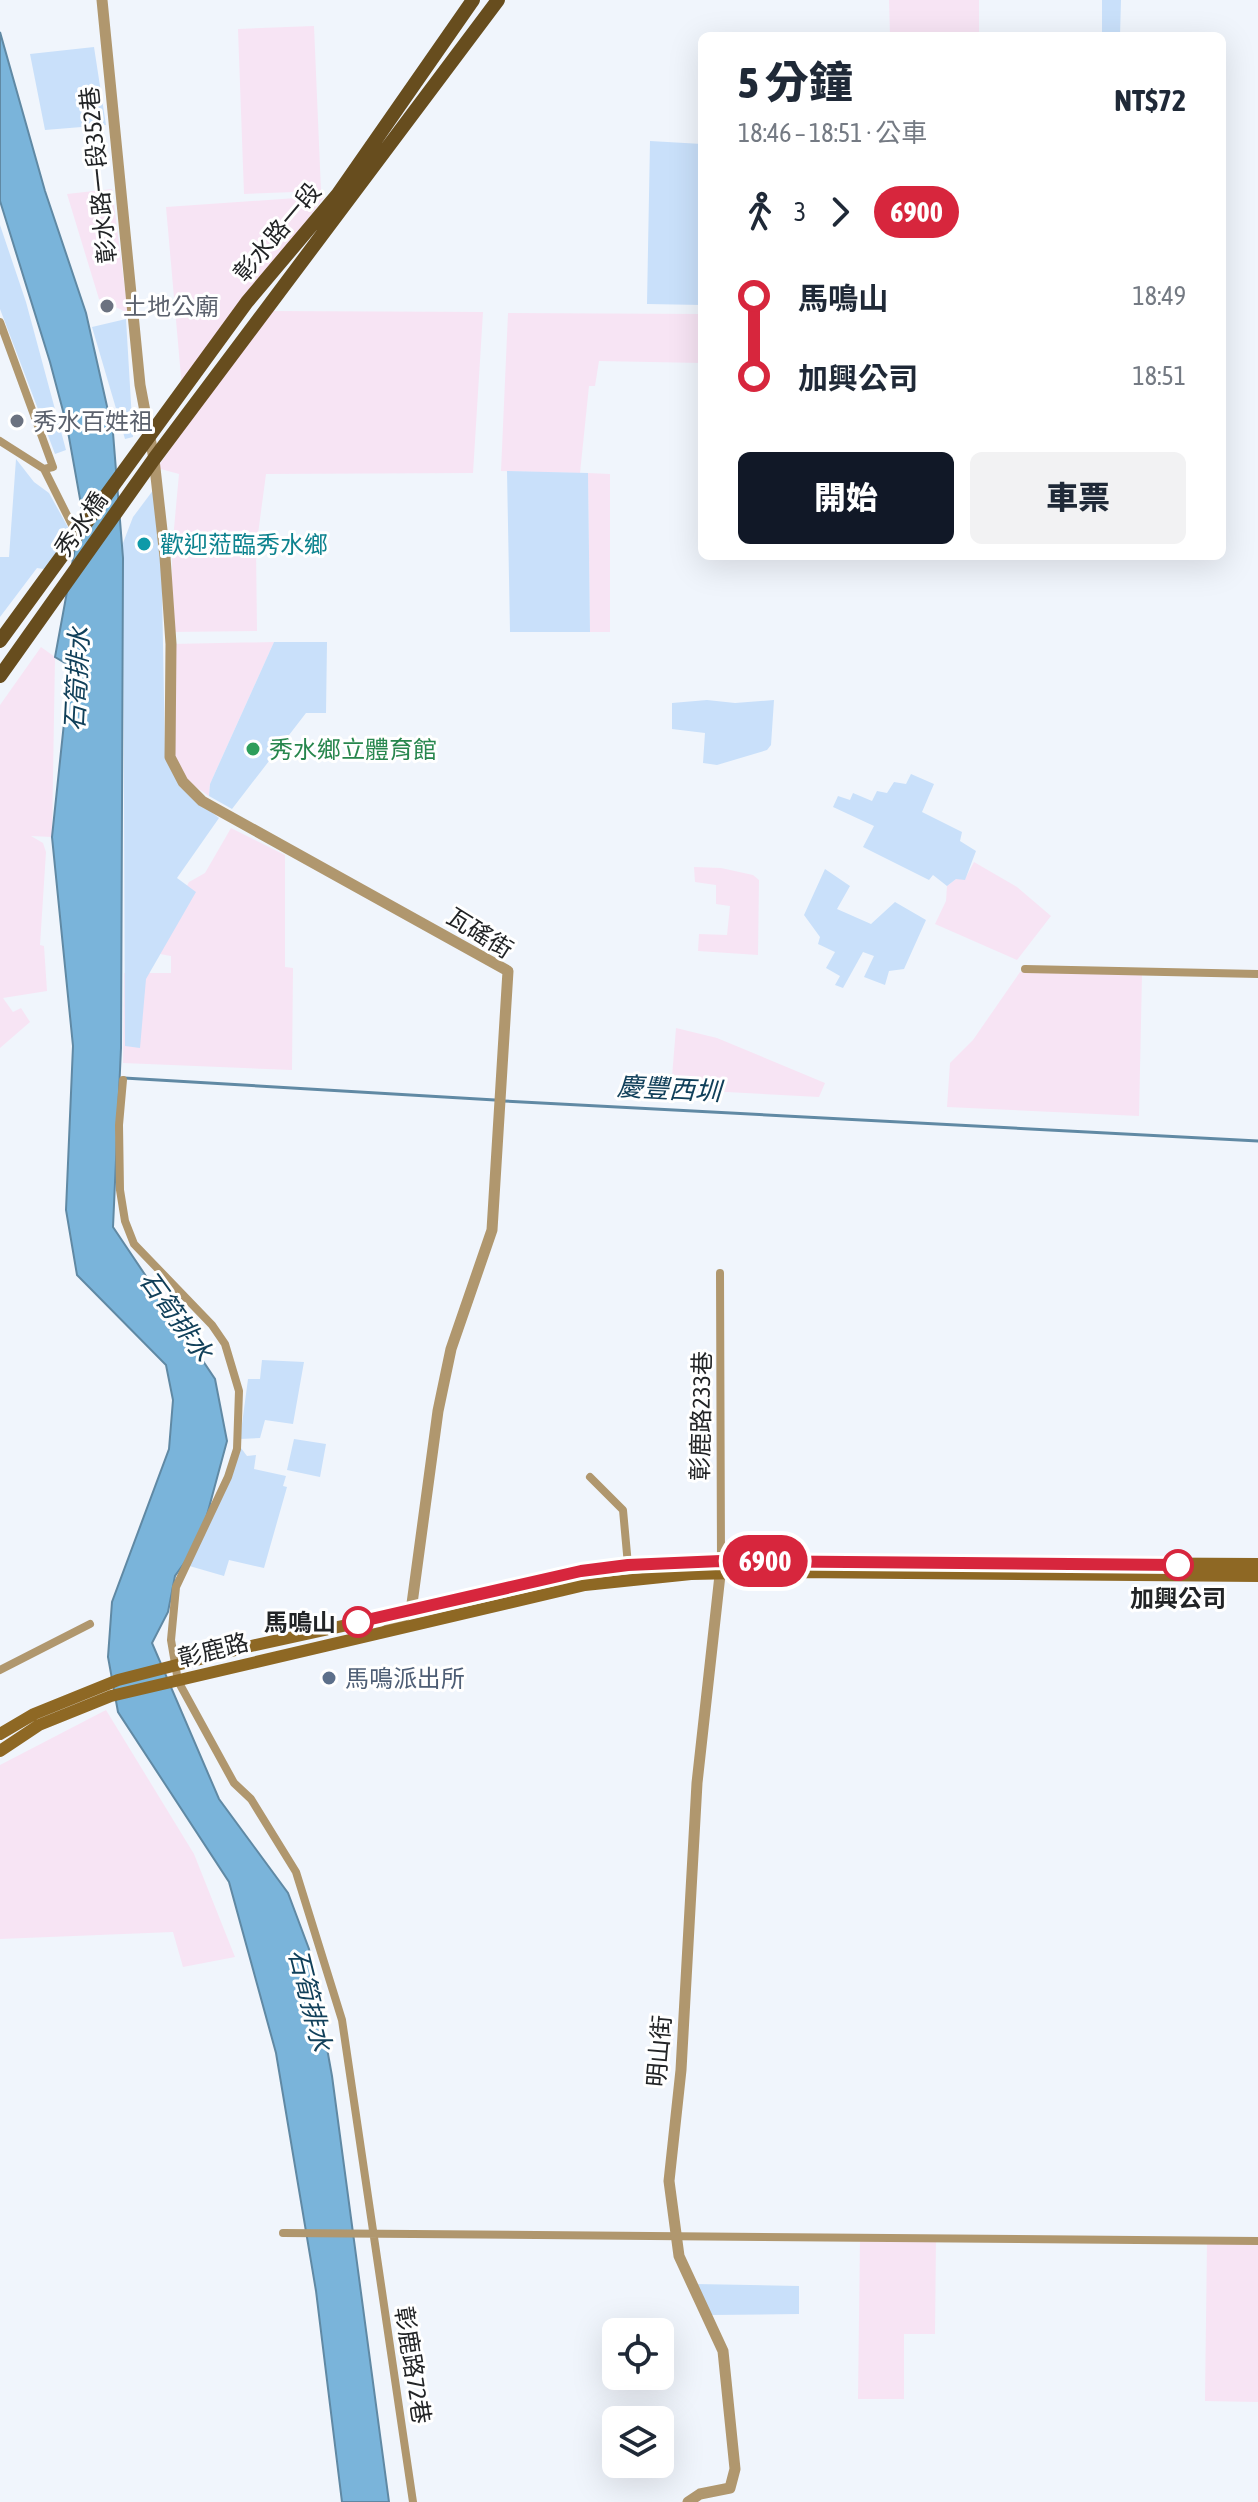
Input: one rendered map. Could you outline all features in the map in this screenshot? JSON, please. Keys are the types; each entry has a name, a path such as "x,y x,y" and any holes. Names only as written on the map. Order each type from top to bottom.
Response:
{"main road":[{"name":"彰水路一段","path":"113,490 247,302 338,194 473,0"},
{"name":"彰水路一段","path":"154,459 498,0"},
{"name":"秀水橋","path":"0,676 154,459"},
{"name":"秀水橋","path":"0,641 113,490"},
{"name":"彰鹿路","path":"1134,1570 1258,1564"},
{"name":"彰鹿路","path":"0,1734 34,1714 118,1680 581,1571 628,1565 1134,1570 1258,1576"},
{"name":"彰鹿路","path":"0,1751 39,1725 123,1695 585,1585 721,1567"},
{"path":"581,1571 585,1585"}],"street":[{"name":"彰水路一段352巷","path":"102,0 148,441"},
{"path":"0,322 53,467 44,469"},
{"path":"0,441 44,469 78,537"},
{"name":"瓦磘街","path":"148,441 154,459 171,644 170,757 183,782 202,801 508,971 492,1230 451,1349 436,1426 411,1611"},
{"path":"1025,969 1258,974"},
{"name":"彰鹿路72巷","path":"123,1080 119,1125 120,1190 125,1221 134,1244 212,1325 225,1344 239,1391 237,1449 228,1477 176,1587 171,1640 175,1682 234,1783 251,1799 296,1872 342,2020 413,2502"},
{"name":"彰鹿路233巷","path":"720,1273 721,1567"},
{"path":"590,1477 623,1510 628,1565"},
{"name":"明山街","path":"688,2502 700,2494 730,2488 735,2469 723,2351 687,2278 674,2236 669,2160 681,2070 697,1783 721,1567"},
{"path":"384,1632 411,1611"},
{"path":"0,1670 90,1624"},
{"path":"283,2233 1258,2241"}],"shaded area":[{"path":"889,0 979,0 979,32 890,32"},
{"path":"1102,0 1121,0 1120,32 1102,32"},
{"path":"314,26 321,191 244,194 238,29"},
{"path":"94,47 106,125 45,130 30,54"},
{"path":"650,141 698,144 698,305 647,304"},
{"path":"112,189 128,313 99,299 67,194"},
{"path":"325,196 182,388 166,207"},
{"path":"0,225 26,302 66,450 55,454 0,309"},
{"path":"268,311 483,312 473,473 266,474 256,549 257,631 172,632 172,550 179,474 157,468"},
{"path":"508,313 698,314 698,363 599,361 595,386 589,386 580,473 501,471"},
{"path":"126,319 133,437 125,439 92,327"},
{"path":"16,459 34,482 49,493 74,538 50,570 37,568 0,617 0,557 9,557"},
{"path":"507,471 588,473 590,632 510,632"},
{"path":"588,473 610,474 610,632 590,632"},
{"path":"160,481 165,753 180,787 219,818 177,878 196,892 146,979 140,1048 125,1046 123,543 133,517"},
{"path":"274,642 210,784 209,796 190,783 175,766 171,644"},
{"name":"秀水鄉立體育館","path":"274,642 327,642 326,713 306,713 232,809 209,796 210,784"},
{"path":"41,647 55,657 52,837 31,836 43,843 46,852 40,945 44,946 47,991 3,998 13,1012 21,1008 30,1022 0,1048 0,705"},
{"path":"707,700 735,703 774,700 771,745 767,750 717,765 703,763 705,733 672,729 672,703"},
{"path":"911,774 934,784 922,812 962,832 960,841 976,851 965,880 956,879 947,886 933,875 929,880 863,847 874,826 833,807 838,796 850,800 853,793 872,801 877,791 887,793 894,782 906,784"},
{"path":"231,828 285,855 285,967 293,968 292,1070 123,1063 124,973 171,973 171,956 160,954 161,937 189,882 205,873"},
{"path":"974,862 1017,887 1051,916 1017,960 935,924 946,901 947,886 956,879 965,879"},
{"path":"694,867 721,868 753,875 759,880 758,955 698,951 699,934 727,935 730,906 716,904 716,885 695,882"},
{"path":"825,869 850,886 837,909 871,924 895,902 926,920 904,969 889,971 885,985 864,977 874,956 863,952 843,988 835,985 840,976 826,968 835,952 818,944 820,937 804,915"},
{"path":"1020,972 1142,975 1139,1116 947,1107 950,1063 973,1040"},
{"path":"676,1028 717,1038 825,1083 819,1097 671,1089"},
{"path":"262,1360 304,1362 293,1424 265,1420 260,1438 240,1439 248,1379 260,1379"},
{"path":"294,1439 326,1444 320,1477 287,1470"},
{"path":"238,1444 247,1456 256,1455 254,1469 286,1476 283,1486 287,1487 264,1568 229,1560 224,1576 186,1565"},
{"path":"106,1710 194,1854 235,1957 183,1967 173,1932 0,1939 0,1765"},
{"path":"860,2237 936,2239 935,2334 904,2334 904,2399 858,2399"},
{"path":"1207,2240 1258,2241 1258,2402 1205,2401"},
{"path":"695,2284 799,2286 799,2314 711,2315"}],"water":[{"name":"石筍排水","path":"0,32 45,191 86,313 113,433 123,558 121,1048 113,1227 215,1379 227,1441 200,1541 175,1576 168,1612 152,1643 219,1799 288,1893 309,1949 332,2076 389,2502 342,2502 316,2291 276,2053 229,1882 118,1712 108,1657 112,1602 169,1449 173,1400 166,1365 77,1275 66,1210 73,1046 52,837 70,666 55,657 82,510 67,426 0,201"}],"waterway":[{"name":"慶豐西圳","path":"124,1078 495,1100"},
{"name":"慶豐西圳","path":"503,1101 1258,1141"}],"bus line":[{"name":"6900","path":"358,1622 581,1571 628,1565 694,1561 1178,1565"}],"place":[{"name":"土地公廟","path":"107,306"},
{"name":"秀水百姓祖","path":"17,421"},
{"name":"歡迎蒞臨秀水鄉","path":"144,544"},
{"name":"秀水鄉立體育館","path":"253,749"},
{"name":"加興公司","path":"1178,1565"},
{"name":"馬鳴山","path":"358,1622"},
{"name":"馬鳴派出所","path":"329,1678"}]}
